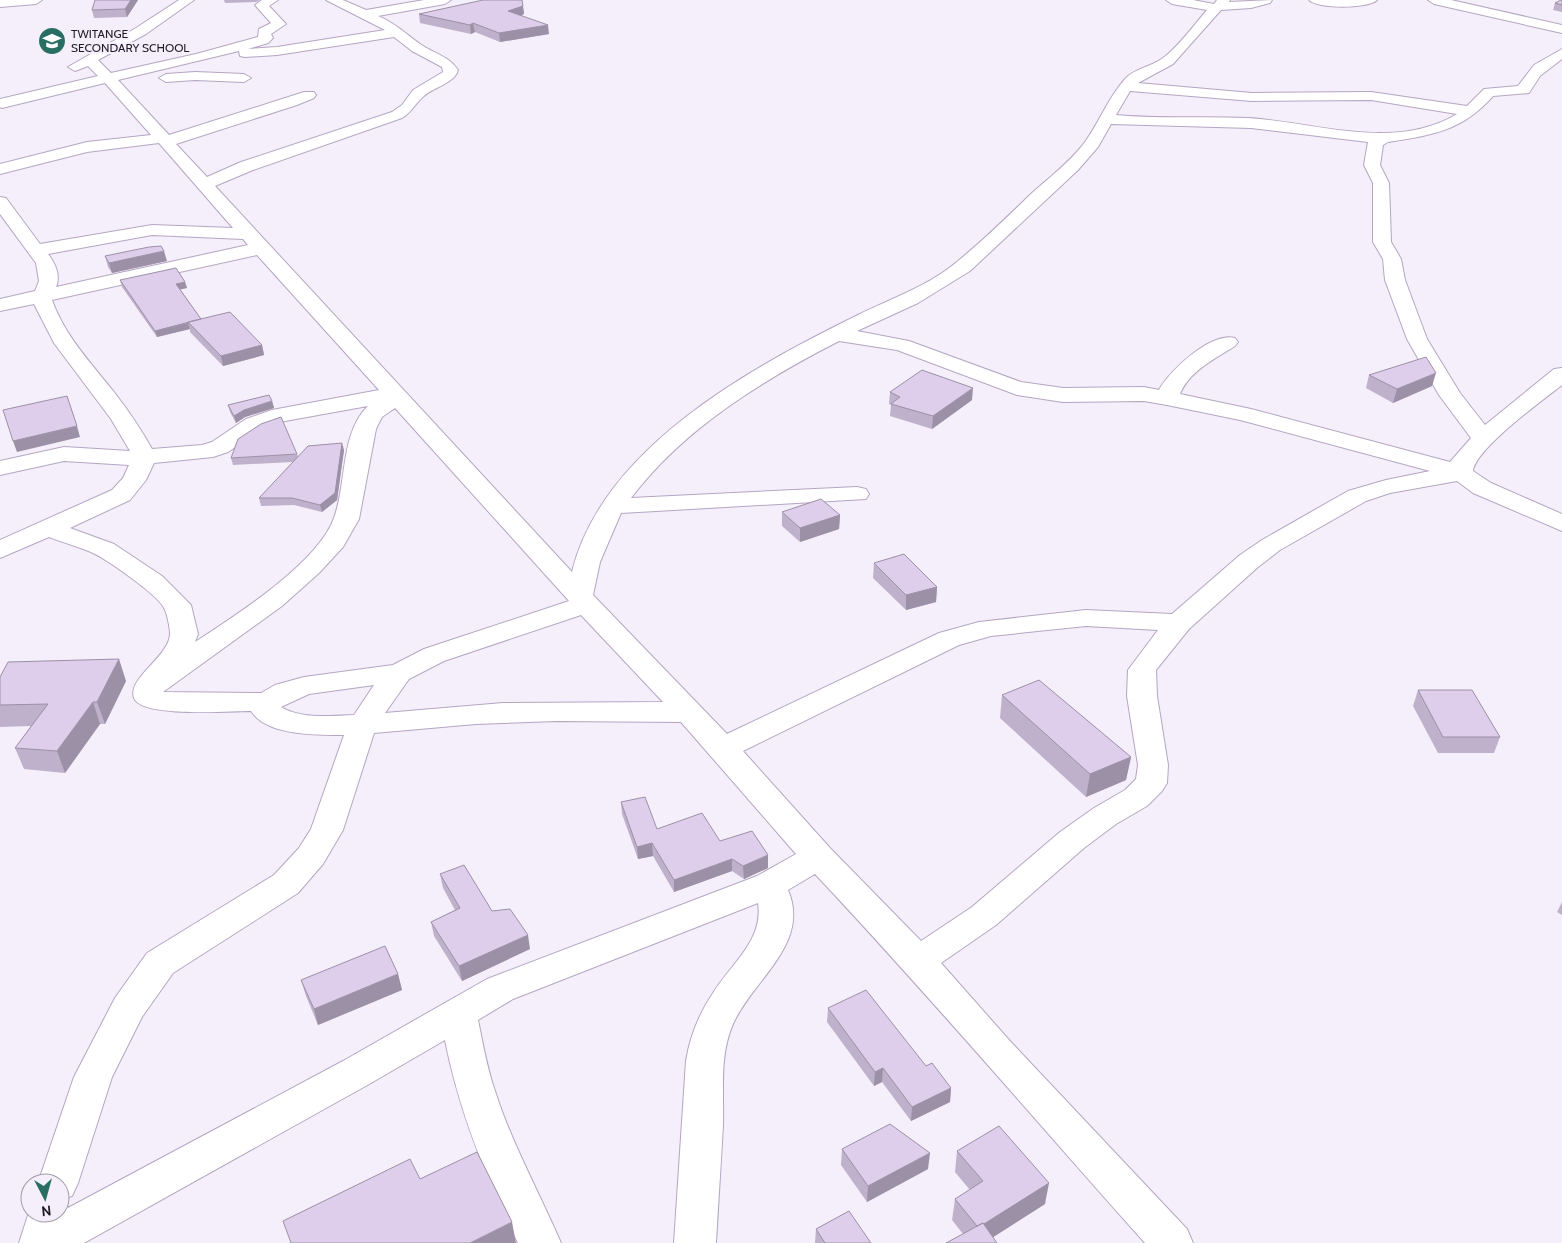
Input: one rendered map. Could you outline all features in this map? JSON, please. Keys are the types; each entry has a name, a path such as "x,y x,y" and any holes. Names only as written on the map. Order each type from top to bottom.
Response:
{"street":[{"path":"0,3 36,0"},
{"path":"1,104 58,88 91,72 188,0"},
{"path":"196,58 265,39 262,33 279,24 261,5 272,0"},
{"path":"205,184 264,160 397,115 407,108 418,93 450,74 451,70 447,64 417,48 398,32 366,14 332,0"},
{"path":"366,14 446,0"},
{"path":"1172,0 1219,5 1246,5 1266,0"},
{"path":"1315,0 1354,2 1372,0"},
{"path":"1434,0 1562,29"},
{"path":"583,600 587,562 600,529 612,506 642,467 722,400 769,369 836,334 911,299 963,267 1072,166 1092,144 1126,87 1135,77 1168,61 1219,5"},
{"path":"1,104 91,72 196,58 277,51 398,32"},
{"path":"1106,119 1249,123 1384,138 1449,126 1470,111 1489,92 1524,90 1527,81 1537,69 1562,53"},
{"path":"91,72 162,78 195,76 244,78"},
{"path":"91,72 165,140 583,600 723,748 818,857 918,961 996,1051 1172,1243"},
{"path":"1126,87 1148,87 1252,97 1371,96 1470,111"},
{"path":"0,169 88,147 165,140 182,136 278,108 309,95"},
{"path":"1335,96 1333,122 1337,134 1350,148 1373,161"},
{"path":"1384,138 1375,143 1372,165 1381,183 1383,203 1382,242 1392,259 1395,280 1417,339 1450,395 1483,438"},
{"path":"0,202 33,245 48,272 49,281 42,296 45,309 69,348 118,411 145,457"},
{"path":"3,239 33,245 152,230 255,241"},
{"path":"0,305 255,241"},
{"path":"836,334 902,346 1016,388 1063,395 1144,394 1243,414 1461,473 1482,488 1562,523"},
{"path":"1167,398 1172,384 1187,368 1228,342"},
{"path":"1461,473 1462,462 1483,438 1562,374"},
{"path":"0,468 64,454 145,457 213,450 241,430 280,415 397,396"},
{"path":"148,687 287,589 318,559 340,534 350,510 360,451 371,416 397,396"},
{"path":"0,550 50,529 121,495 134,480 145,457"},
{"path":"918,961 984,916 1072,840 1105,816 1136,798 1151,783 1153,765 1142,696 1142,670 1156,649 1179,623 1249,561 1271,545 1357,496 1386,487 1461,473"},
{"path":"612,506 857,494"},
{"path":"50,529 105,549 153,582 176,605 184,634 174,657 148,687 148,697 163,702 266,702"},
{"path":"583,600 434,655 399,673 294,688 272,697 266,702 264,708 268,714 284,720 306,724 363,724 426,717 499,713 689,712"},
{"path":"723,748 847,685 957,637 989,628 1086,618 1179,623"},
{"path":"61,1173 93,1077 128,1008 160,963 286,884 311,856 327,830 348,762 363,724 383,693 399,673"},
{"path":"44,1243 200,1159 458,1015 500,989 769,884 818,857"},
{"path":"695,1243 703,1120 702,1086 709,1040 715,1023 731,997 773,936 777,925 777,902 769,884"},
{"path":"458,1015 474,1088 493,1142 514,1194 540,1243"},
{"path":"40,1243 46,1223"}],"building":[{"path":"95,0 131,0 125,9 92,10"},
{"path":"483,0 522,0 523,6 508,11 548,25 499,33 473,23 470,25 419,14"},
{"path":"1561,0 1562,5 1555,3"},
{"path":"161,246 164,251 109,263 105,256 149,247"},
{"path":"176,268 185,282 176,284 201,319 155,331 120,280"},
{"path":"230,312 262,345 221,356 188,322"},
{"path":"1426,357 1436,373 1397,389 1369,375"},
{"path":"922,370 973,388 933,416 891,404 900,397 890,392"},
{"path":"269,395 272,401 244,410 234,416 228,405"},
{"path":"67,396 77,426 13,441 3,410"},
{"path":"281,417 297,454 231,458 238,439 261,424"},
{"path":"342,443 335,493 320,505 292,498 259,498 308,446"},
{"path":"821,499 840,515 800,528 782,512"},
{"path":"904,554 937,587 906,595 874,563"},
{"path":"119,659 97,702 93,702 57,751 15,748 48,704 0,705 0,677 8,662"},
{"path":"1039,680 1131,757 1090,774 1002,695"},
{"path":"1418,690 1472,690 1500,737 1443,737"},
{"path":"645,797 657,829 702,813 720,841 752,831 768,855 743,866 732,859 674,880 652,843 637,847 621,802"},
{"path":"464,865 492,911 510,909 528,935 459,966 431,922 460,908 440,874"},
{"path":"385,946 398,974 314,1009 301,980"},
{"path":"866,990 926,1066 932,1063 951,1088 912,1107 883,1068 875,1072 828,1008"},
{"path":"890,1124 930,1153 868,1186 842,1149"},
{"path":"999,1126 1049,1183 984,1224 977,1226 955,1199 983,1181 957,1151"},
{"path":"477,1152 512,1222 470,1243 291,1243 283,1221 410,1159 420,1179"},
{"path":"849,1211 871,1243 825,1243 816,1229"},
{"path":"983,1223 997,1243 946,1243"}],"place":[{"name":"TWITANGE SECONDARY SCHOOL","path":"52,41"}]}
